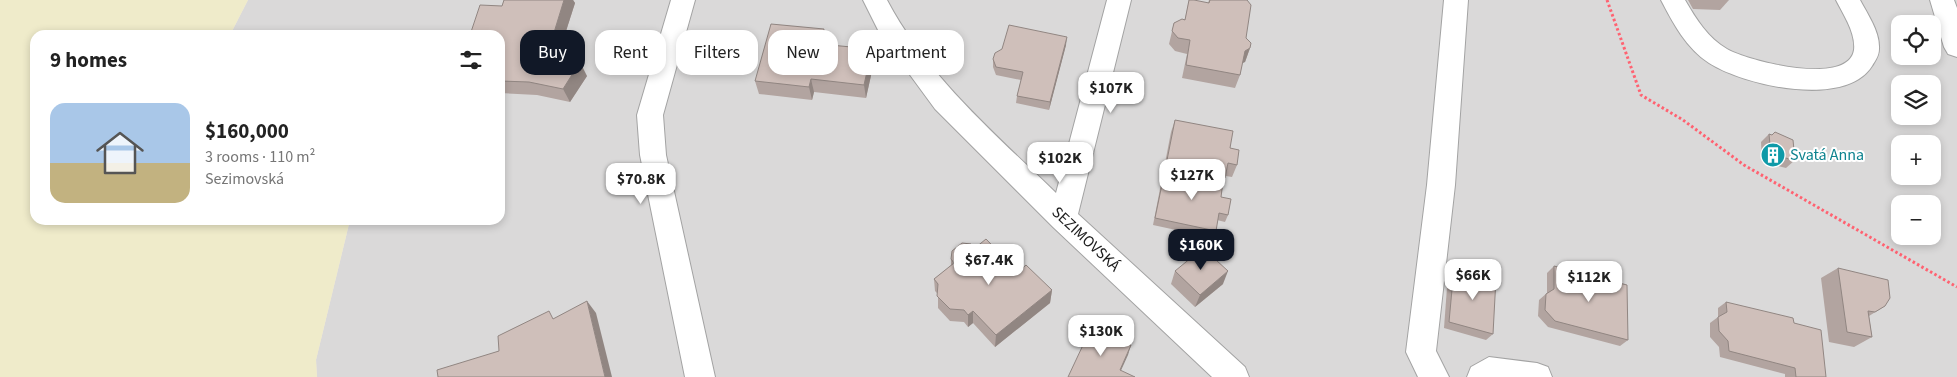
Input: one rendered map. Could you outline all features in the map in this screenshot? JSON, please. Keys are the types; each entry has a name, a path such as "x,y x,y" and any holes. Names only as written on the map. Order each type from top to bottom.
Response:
{"street":[{"path":"683,0 650,115 653,156 700,377"},
{"name":"SEZIMOVSKÁ","path":"875,0 889,27 944,101 1063,218 1232,376"},
{"path":"1063,218 1119,0"},
{"path":"1434,377 1420,352 1441,185 1456,0"},
{"path":"1673,0 1692,32 1717,56 1751,72 1795,79 1840,76 1852,70 1866,55 1866,43 1848,0"},
{"path":"1942,0 1957,47"},
{"path":"1482,377 1489,371 1537,377"}],"path":[{"path":"1608,1 1641,95 1683,120 1744,166 1957,287"}],"shaded area":[{"path":"0,0 248,0 233,30 30,30 30,225 349,225 316,360 317,377 0,377"},
{"path":"248,0 1957,0 1957,377 317,377 316,360 349,225 505,225 505,30 233,30"}],"building":[{"path":"504,0 564,0 555,30 520,30 520,75 572,75 563,89 529,82 505,81 505,30 472,30 480,5 502,6"},
{"path":"1189,0 1209,3 1210,0 1247,0 1251,5 1246,38 1251,43 1250,48 1245,51 1240,75 1186,65 1190,40 1178,38 1172,31 1174,23 1182,19 1185,20"},
{"path":"771,24 824,29 824,30 769,30"},
{"path":"1009,25 1067,37 1050,102 1017,96 1023,72 996,67 993,59 995,53 1002,49"},
{"path":"768,35 768,75 838,75 838,46 848,47 848,75 866,75 864,85 811,79 809,87 755,81"},
{"path":"1175,120 1233,131 1230,148 1239,150 1237,165 1228,163 1225,178 1166,165"},
{"path":"1775,132 1793,140 1795,160 1771,155 1769,134 1772,135"},
{"path":"1165,170 1223,182 1221,197 1231,199 1228,215 1219,213 1216,231 1155,218"},
{"path":"986,239 1018,272 1026,265 1052,290 996,335 973,311 968,315 964,310 950,309 937,296 938,284 934,279 954,263 951,259 952,251 962,243 971,244 975,248"},
{"path":"1203,248 1228,271 1200,295 1175,271"},
{"path":"1554,266 1627,285 1628,340 1555,321 1545,310 1546,294 1554,289"},
{"path":"1454,268 1496,278 1493,334 1449,322"},
{"path":"1838,268 1888,280 1890,298 1885,306 1875,312 1868,311 1872,337 1847,332"},
{"path":"587,301 605,377 438,377 437,370 499,351 498,336 549,311 553,319"},
{"path":"1726,302 1793,318 1794,323 1821,330 1826,377 1796,377 1795,368 1729,351 1728,341 1719,331 1718,317 1727,312"},
{"path":"1091,328 1131,345 1120,370 1135,377 1068,377"}],"place":[{"name":"Svatá Anna","path":"1773,155"}]}
